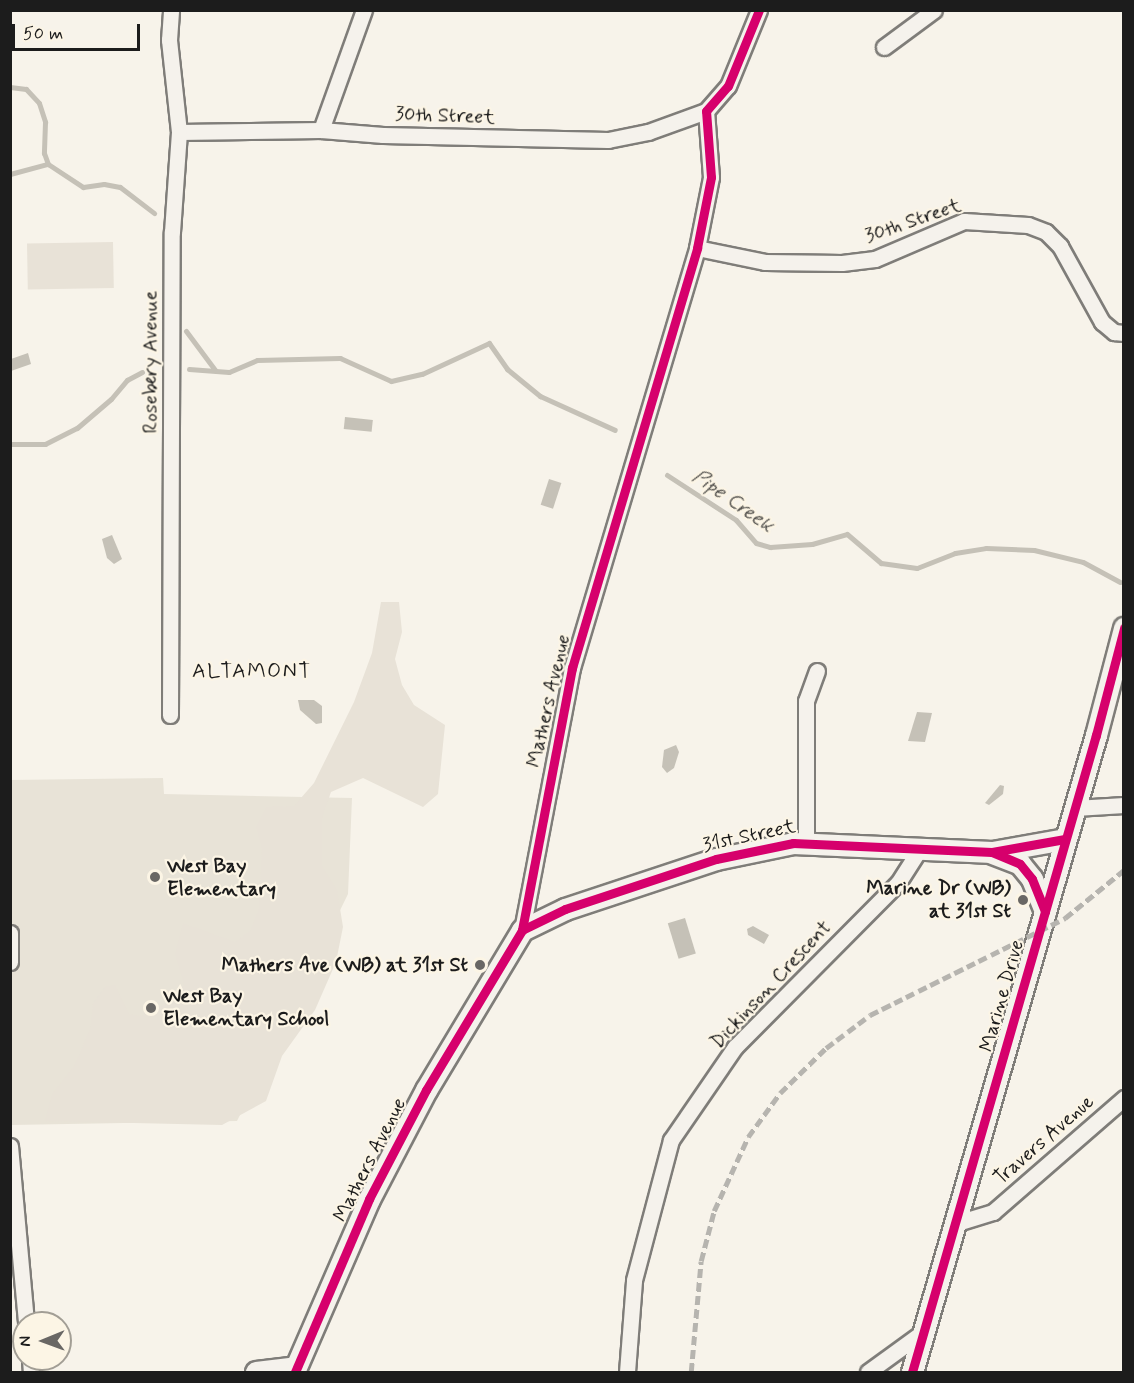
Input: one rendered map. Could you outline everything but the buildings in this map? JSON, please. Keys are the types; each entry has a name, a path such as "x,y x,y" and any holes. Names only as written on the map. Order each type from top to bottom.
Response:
{"street":[{"name":"Rosebery Avenue","path":"170,715 172,232 179,132 169,40 171,10"},
{"path":"321,130 364,10"},
{"path":"706,111 728,86 759,10"},
{"path":"884,47 934,10"},
{"name":"30th Street","path":"179,132 321,130 394,135 608,140 648,132 706,111"},
{"name":"Mathers Avenue","path":"295,1370 369,1199 426,1090 522,930 525,900 572,668 697,248 711,177 706,111"},
{"name":"30th Street","path":"697,248 765,262 842,263 875,259 964,221 1028,225 1046,232 1060,246 1102,322 1114,332 1124,333"},
{"name":"Marine Drive","path":"912,1372 957,1223 1124,628"},
{"name":"31st Street","path":"806,842 806,701 817,672"},
{"path":"1075,808 1124,805"},
{"name":"31st Street","path":"522,930 565,909 716,859 806,842 992,852 1065,839"},
{"name":"Dickinson Crescent","path":"627,1372 634,1280 671,1140 735,1047 898,883 921,847"},
{"path":"992,852 1020,864 1032,879 1045,911"},
{"path":"10,933 10,962"},
{"name":"Travers Avenue","path":"957,1223 993,1212 1124,1098"},
{"path":"10,1146 25,1311"},
{"path":"868,1372 923,1332"},
{"path":"256,1372 295,1370"}],"shaded area":[{"path":"113,242 114,288 28,289 27,244"},
{"path":"28,353 31,364 11,371 11,359"},
{"path":"345,417 373,420 372,432 344,429"},
{"path":"549,479 561,483 553,509 541,505"},
{"path":"112,535 122,559 114,564 107,558 102,539"},
{"path":"381,602 399,602 402,632 395,659 402,685 414,705 445,725 438,794 423,807 363,778 331,792 322,818 322,866 337,890 343,927 336,962 315,1010 282,1056 266,1101 222,1125 45,1121 52,1094 74,1066 90,1029 93,1003 105,987 115,985 129,1014 140,1016 168,1003 184,984 175,954 183,923 235,942 250,931 259,909 262,849 256,827 266,807 294,806 314,783 354,702 372,653"},
{"path":"298,700 314,700 322,706 322,723 316,724 300,710"},
{"path":"917,712 932,713 925,742 908,741"},
{"path":"676,745 679,752 674,768 667,773 662,767 664,750"},
{"name":"West Bay Elementary School","path":"163,778 164,794 352,798 348,894 237,1121 11,1125 10,780"},
{"path":"1000,785 1004,786 1003,794 989,805 985,803"},
{"path":"685,918 696,953 679,959 668,923"},
{"path":"753,926 769,935 764,944 748,935 747,929"}],"waterway":[{"name":"Pipe Creek","path":"10,87 26,89 39,103 45,122 44,153 48,164"},
{"name":"Pipe Creek","path":"10,174 48,164 83,187 104,184 120,187 154,213"},
{"name":"Pipe Creek","path":"186,331 215,370"},
{"name":"Pipe Creek","path":"189,369 229,372 257,360 340,358 391,381 422,374 489,343 507,369 540,396 615,430"},
{"name":"Pipe Creek","path":"10,444 45,444 77,428 111,399 127,380 142,372"},
{"name":"Pipe Creek","path":"667,475 736,520 756,543 770,547 812,544 847,534 881,563 917,568 955,553 986,548 1034,550 1083,562 1120,582"}],"railway":[{"path":"691,1372 701,1261 714,1211 748,1137 780,1093 826,1048 870,1015 1065,918 1124,870"}],"cycle path":[{"path":"295,1372 369,1199 426,1090 522,930 572,668 697,248 711,177 706,111 728,86 759,10"},
{"path":"912,1372 1096,735 1124,628"},
{"path":"522,930 565,909 716,859 793,843 992,852 1065,839"},
{"path":"992,852 1020,864 1032,879 1045,911"}],"place":[{"name":"West Bay Elementary","path":"155,877"},
{"name":"Marine Dr (WB) at 31st St","path":"1023,900"},
{"name":"Mathers Ave (WB) at 31st St","path":"480,965"},
{"name":"West Bay Elementary School","path":"151,1008"}],"district":[{"name":"ALTAMONT","path":"252,671"}]}
